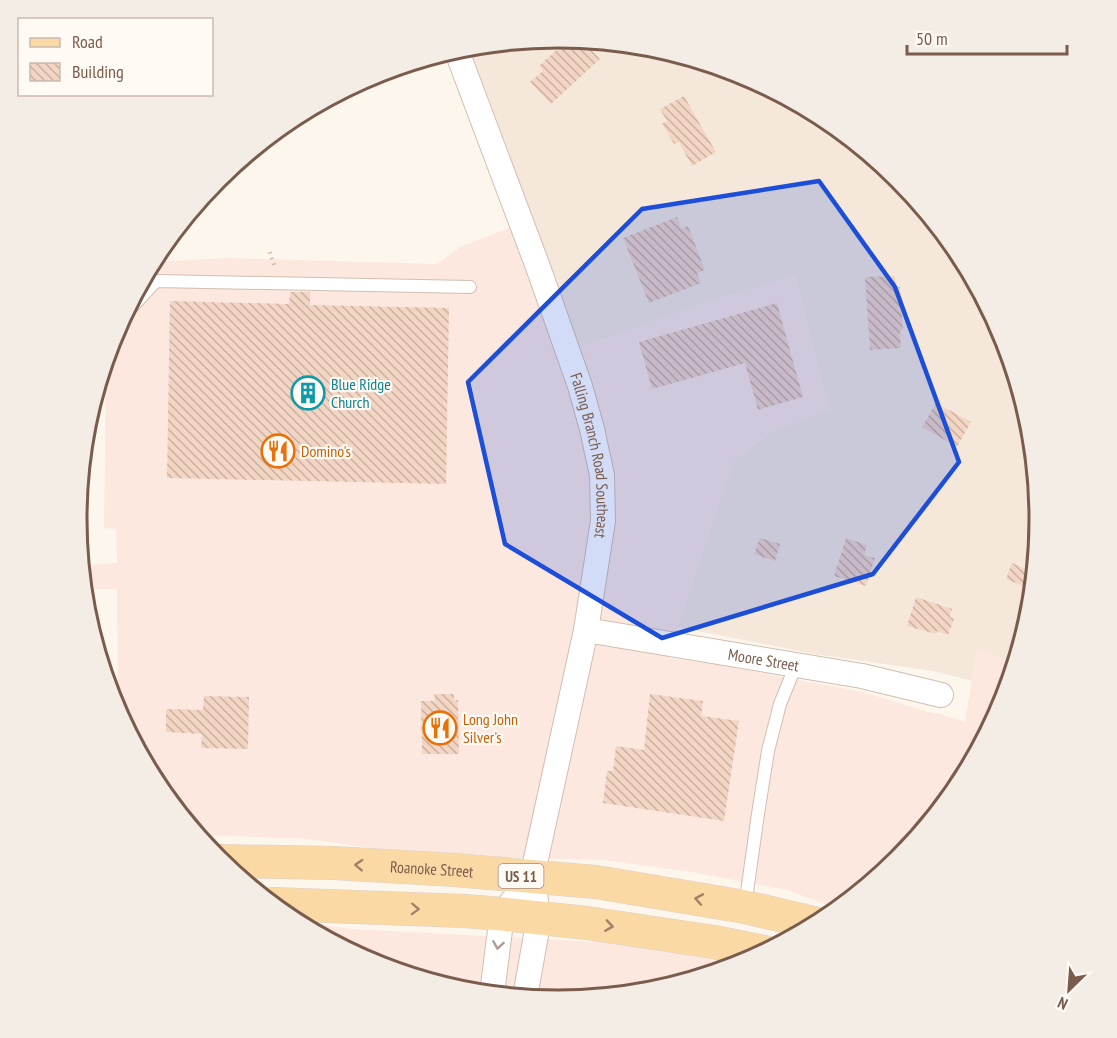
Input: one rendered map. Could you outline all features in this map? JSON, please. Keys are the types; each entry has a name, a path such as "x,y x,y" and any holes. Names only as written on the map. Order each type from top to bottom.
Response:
{"main road":[{"name":"Roanoke Street","path":"235,861 334,863 596,882 745,907 804,921"},
{"path":"288,905 502,914 587,923 750,949"}],"street":[{"name":"Falling Branch Road Southeast","path":"460,59 580,386 602,475 603,521 586,630 532,876"},
{"name":"Moore Street","path":"586,630 862,676 941,695"},
{"path":"493,985 502,914 532,876"},
{"path":"526,989 539,918 532,876"}],"lane":[{"path":"147,291 156,281 470,287"},
{"path":"745,907 768,751 780,704 796,664"}],"highlighted area":[{"path":"819,181 895,287 959,462 873,574 662,638 505,544 468,382 642,209"}],"shaded area":[{"path":"558,48 620,52 680,64 710,73 767,97 820,127 869,165 913,208 950,257 981,311 1005,368 1020,427 1030,519 1025,580 1007,662 977,650 972,681 933,671 815,654 677,627 734,460 774,430 829,410 795,276 721,298 579,348 506,145 471,56 528,49"},
{"path":"510,224 557,356 721,298 795,276 830,410 774,430 734,460 668,658 719,665 863,692 965,722 977,649 1007,662 981,727 950,781 932,806 892,852 828,905 787,890 691,872 603,860 482,857 377,849 309,839 209,835 167,781 136,727 118,685 117,589 93,589 90,565 117,563 116,529 104,528 106,391 123,339 164,261 226,258 437,264 460,247 509,228"},
{"path":"320,925 352,929 601,942 693,953 725,959 680,974 620,986 589,989 528,989 467,981 407,965 378,954"}],"building":[{"path":"559,48 591,49 600,59 551,104 530,82 543,71 539,66"},
{"path":"684,96 716,152 692,166 679,142 674,144 662,124 667,121 660,109"},
{"path":"677,217 681,228 688,226 705,270 697,273 701,283 649,303 623,238"},
{"path":"895,276 896,287 900,287 903,331 900,331 901,348 870,350 865,277"},
{"name":"Blue Ridge Church","path":"290,292 310,292 310,305 449,308 446,484 167,478 170,301 289,304"},
{"path":"777,303 803,397 758,410 745,363 652,389 639,342"},
{"path":"936,403 971,422 957,447 922,427"},
{"path":"760,538 780,544 775,561 754,554"},
{"path":"846,538 867,545 864,555 875,558 866,586 834,576"},
{"path":"1012,563 1026,569 1024,586 1006,579"},
{"path":"916,597 952,609 950,617 954,619 948,635 907,626"},
{"name":"Long John Silver's","path":"434,694 454,694 454,700 458,700 459,754 422,754 421,701 435,701"},
{"path":"650,694 703,701 701,716 739,721 724,821 603,803 607,771 613,771 616,746 644,750"},
{"path":"204,696 249,697 248,749 201,748 202,734 166,732 166,709 203,710"}],"place":[{"name":"Blue Ridge Church","path":"308,393"},
{"name":"Domino's","path":"278,451"},
{"name":"Long John Silver's","path":"440,728"}]}
